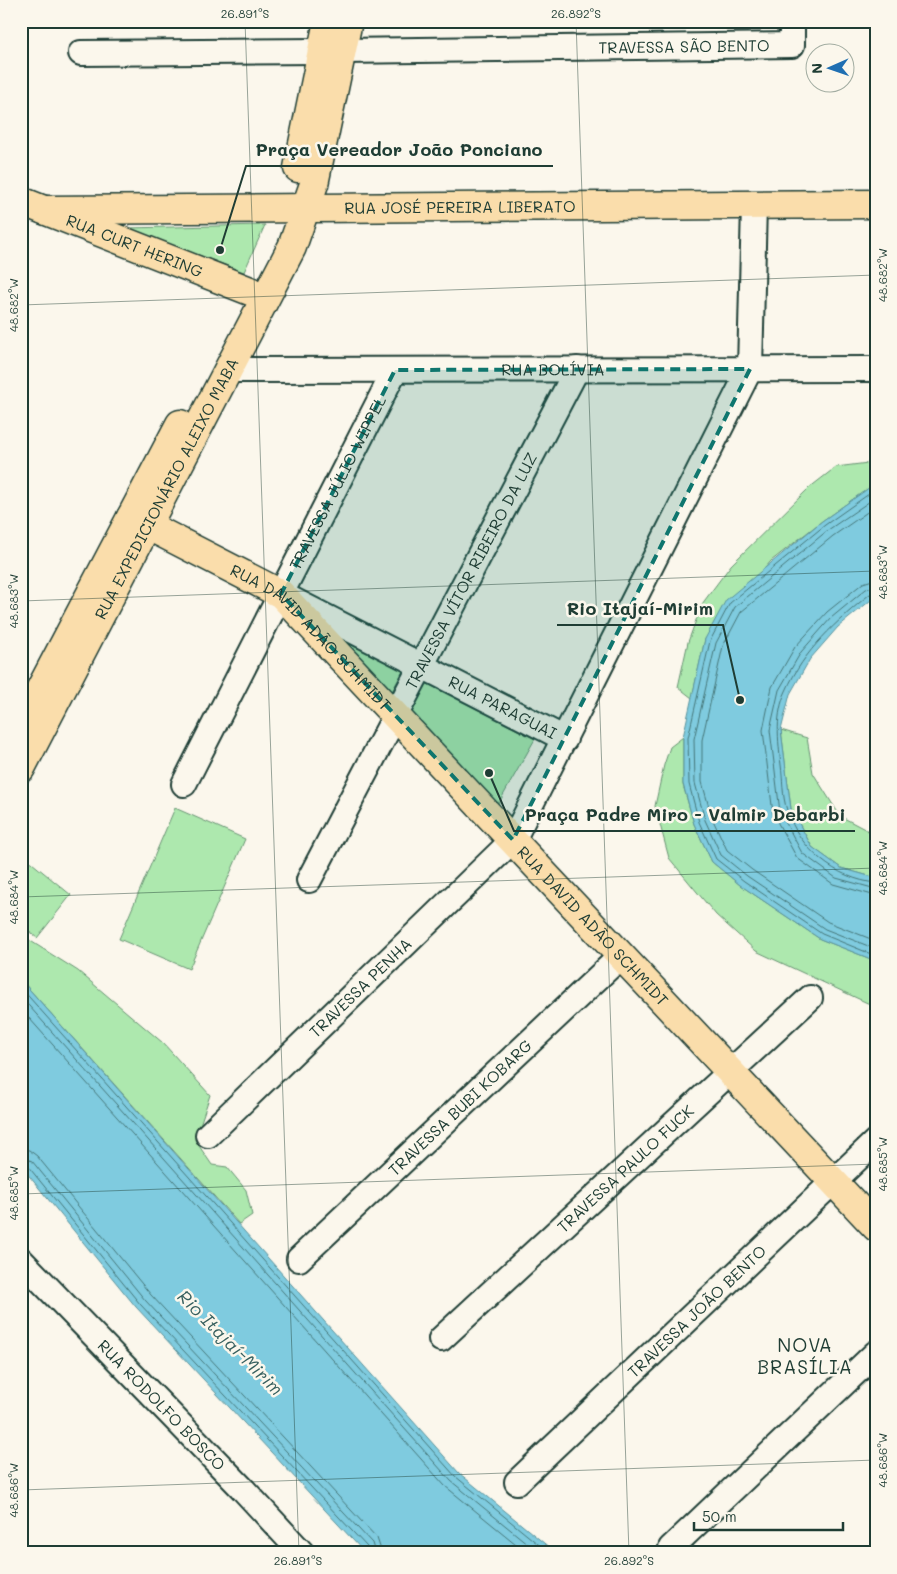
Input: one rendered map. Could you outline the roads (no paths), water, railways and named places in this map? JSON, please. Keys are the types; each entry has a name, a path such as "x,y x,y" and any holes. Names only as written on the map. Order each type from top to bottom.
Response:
{"main road":[{"path":"328,21 332,51"},
{"path":"298,208 332,51 348,21"},
{"name":"RUA JOSÉ PEREIRA LIBERATO","path":"33,205 298,208 876,204"},
{"name":"RUA CURT HERING","path":"33,205 250,291"},
{"name":"RUA EXPEDICIONÁRIO ALEIXO MABA","path":"21,768 250,291 273,245 298,208"},
{"name":"RUA EXPEDICIONÁRIO ALEIXO MABA","path":"21,726 229,370 292,247 298,208"},
{"name":"RUA DAVID ADÃO SCHMIDT","path":"140,521 281,594 876,1227"}],"street":[{"name":"TRAVESSA SÃO BENTO","path":"332,51 792,46 792,21"},
{"path":"81,53 332,51"},
{"path":"750,369 754,205"},
{"name":"TRAVESSA VÍTOR RIBEIRO DA LUZ","path":"309,880 577,369"},
{"name":"TRAVESSA PENHA","path":"208,1135 513,840 750,369"},
{"name":"RUA BOLÍVIA","path":"229,370 876,369"},
{"name":"TRAVESSA JÚLIO WIPPEL","path":"184,784 395,370"},
{"name":"RUA PARAGUAI","path":"281,594 565,739"},
{"name":"TRAVESSA BUBI KOBARG","path":"299,1259 621,956"},
{"name":"TRAVESSA PAULO FUCK","path":"441,1339 810,998"},
{"name":"TRAVESSA JOÃO BENTO","path":"517,1482 876,1141"},
{"name":"RUA RODOLFO BOSCO","path":"21,1260 302,1553"},
{"path":"671,1548 876,1353"}],"water":[{"path":"876,483 876,596 838,627 810,659 790,694 781,730 791,809 812,847 841,868 876,878 876,961 820,939 740,885 712,862 694,824 683,784 683,737 705,639 726,600 822,521"},
{"path":"21,980 459,1473 556,1553 365,1553 136,1307 21,1166"}],"place":[{"name":"Praça Vereador João Ponciano","path":"220,250"},
{"name":"Rio Itajaí-Mirim","path":"740,700"},
{"name":"Praça Padre Miro - Valmir Debarbi","path":"489,773"}],"district":[{"name":"NOVA BRASÍLIA","path":"805,1356"}]}
